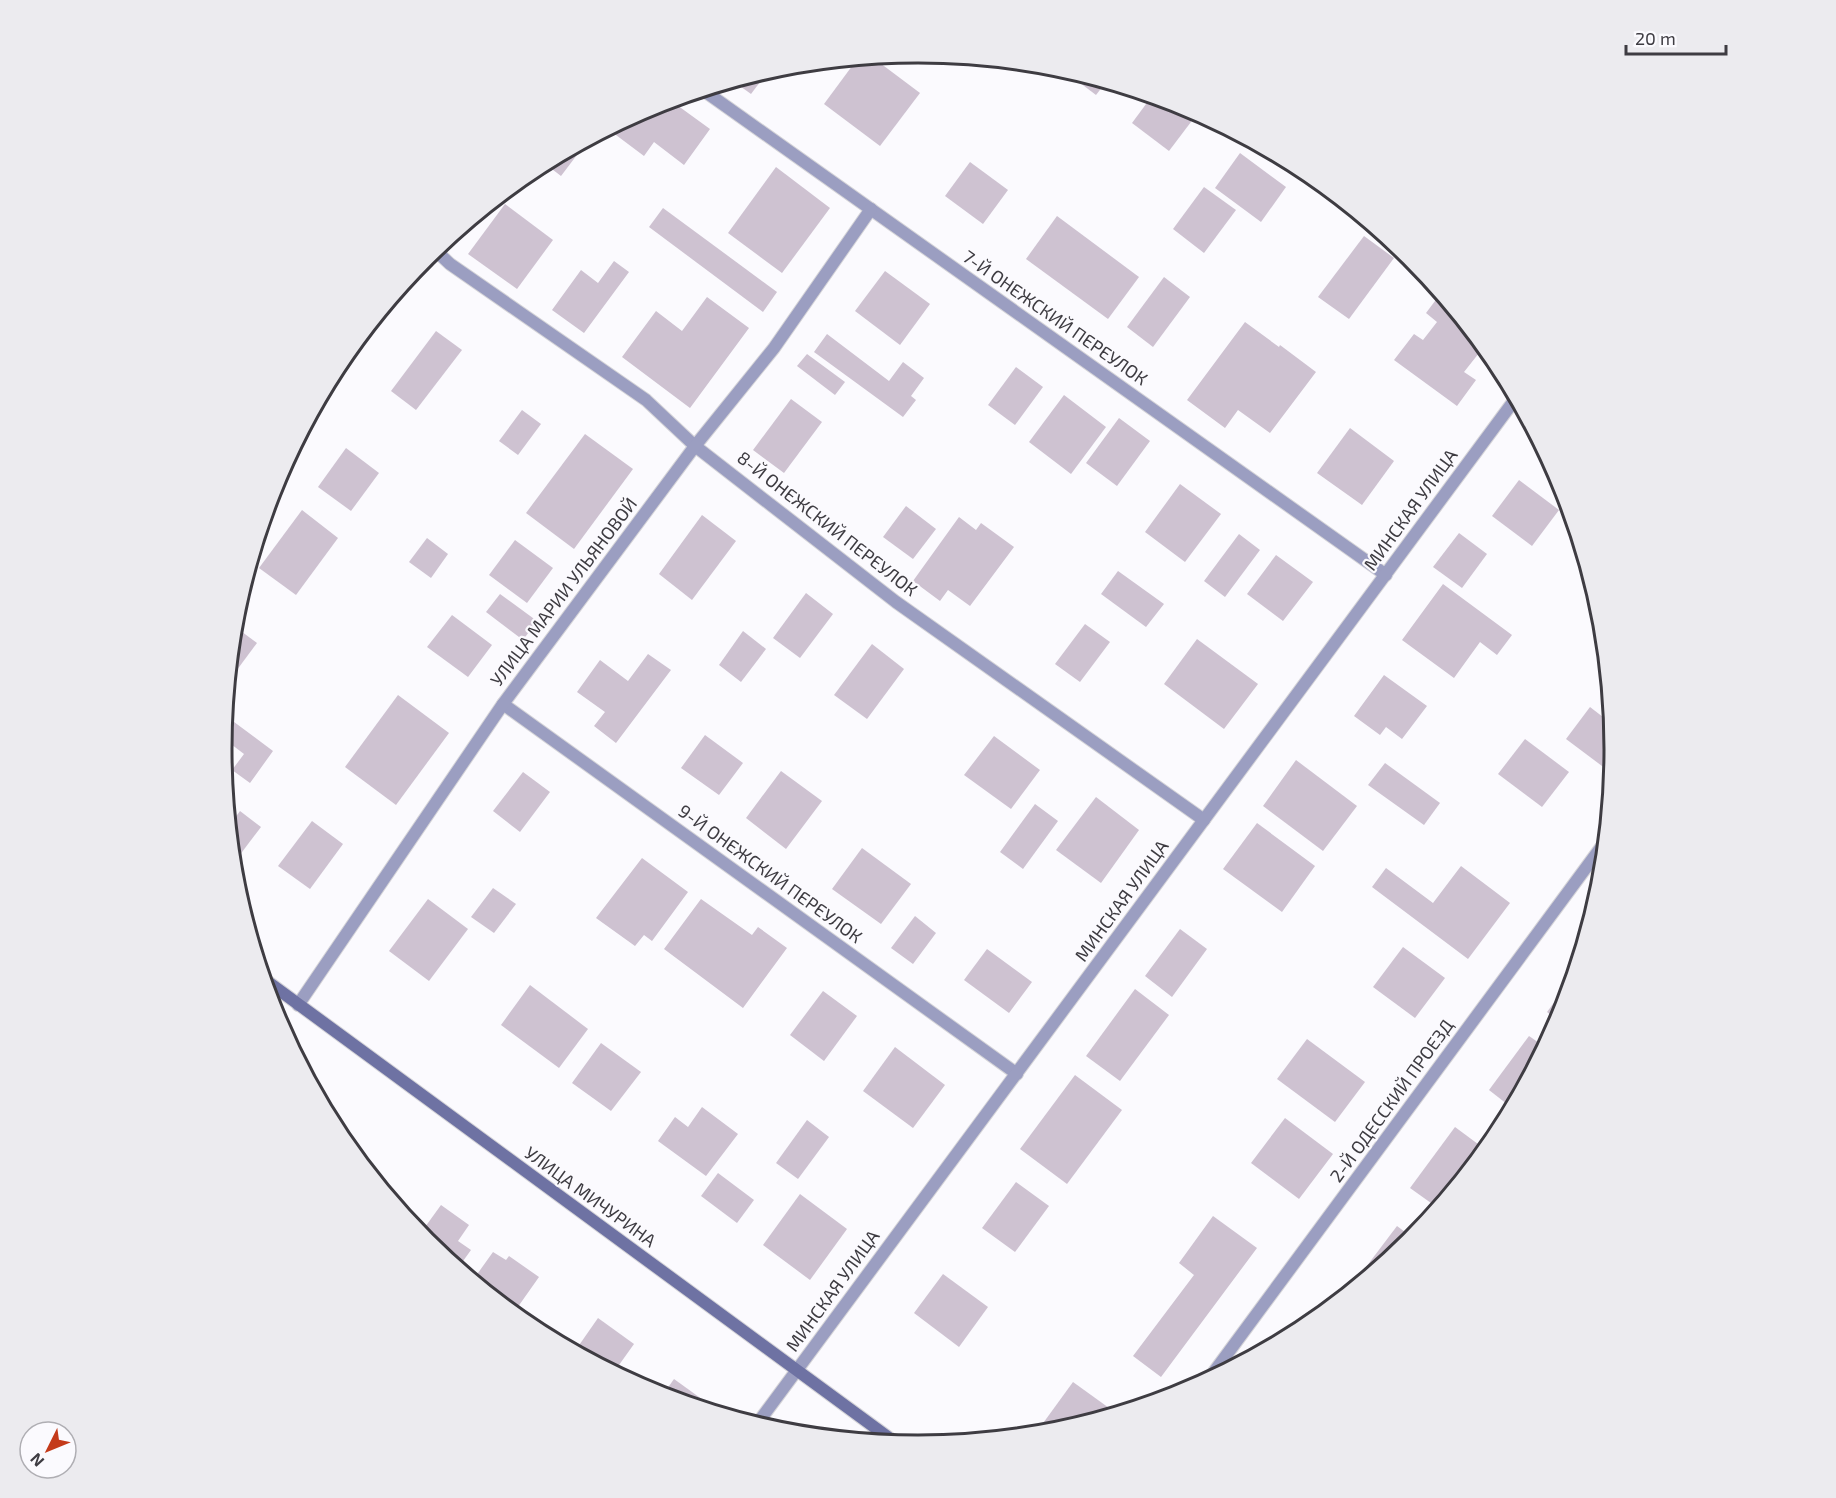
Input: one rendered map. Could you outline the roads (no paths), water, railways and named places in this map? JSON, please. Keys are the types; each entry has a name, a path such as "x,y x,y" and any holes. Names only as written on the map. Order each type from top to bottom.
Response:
{"main road":[{"name":"УЛИЦА МИЧУРИНА","path":"274,987 884,1434"}],"street":[{"name":"7-Й ОНЕЖСКИЙ ПЕРЕУЛОК","path":"710,95 1386,575"},
{"name":"УЛИЦА МАРИИ УЛЬЯНОВОЙ","path":"298,1005 503,704 695,446 774,348 871,209"},
{"name":"8-Й ОНЕЖСКИЙ ПЕРЕУЛОК","path":"441,256 646,400 695,446 896,602 1204,820"},
{"name":"МИНСКАЯ УЛИЦА","path":"762,1417 1511,405"},
{"name":"9-Й ОНЕЖСКИЙ ПЕРЕУЛОК","path":"503,704 1017,1074"},
{"name":"2-Й ОДЕССКИЙ ПРОЕЗД","path":"1219,1365 1595,855"}]}
